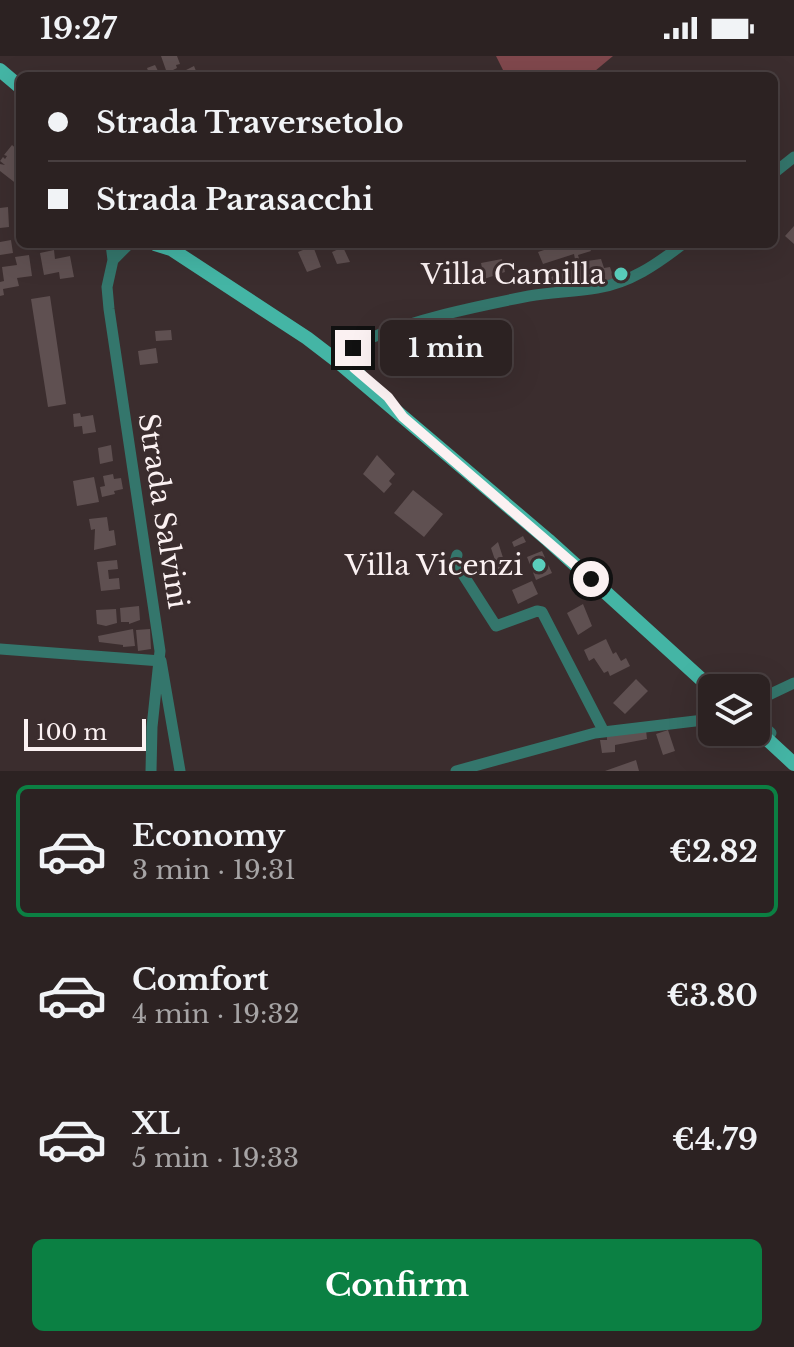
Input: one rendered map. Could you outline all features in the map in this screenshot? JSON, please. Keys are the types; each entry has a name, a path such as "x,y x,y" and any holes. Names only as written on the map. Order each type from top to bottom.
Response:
{"main road":[{"path":"0,70 16,84"},
{"path":"171,248 307,338 548,540 698,676"},
{"path":"770,742 794,764"}],"street":[{"path":"778,170 794,157"},
{"name":"Strada Salvini","path":"112,248 113,260 107,283 109,309 161,661 152,727 151,771"},
{"path":"113,260 125,248"},
{"path":"403,417 388,397 351,365 349,355 357,343 395,329 489,304 620,282 653,268 678,248"},
{"path":"457,555 455,562 496,626 537,611 542,612 604,732"},
{"path":"0,649 161,661 180,771"},
{"path":"676,656 684,672 698,685"},
{"path":"770,696 794,683"},
{"path":"456,771 604,732 698,720"},
{"path":"770,733 794,756"}],"shaded area":[{"path":"496,56 613,56 594,72 504,72"}],"building":[{"path":"161,56 177,56 180,64 167,72"},
{"path":"155,65 158,72 148,72 147,68"},
{"path":"194,66 196,72 184,72"},
{"path":"12,145 16,148 16,183 0,171 0,164 5,165 0,161 7,156 4,155"},
{"path":"8,207 9,227 0,228 0,208"},
{"path":"794,226 794,244 785,236"},
{"path":"11,240 13,253 0,255 0,242"},
{"path":"314,248 321,267 307,272 298,252"},
{"path":"343,248 350,262 337,264 332,252"},
{"path":"550,248 590,248 591,251 578,255 580,262 601,259 604,268 610,267 614,279 555,289 551,277 560,274 559,270 570,266 572,271 577,270 574,254 543,264 538,252"},
{"path":"54,250 55,259 70,256 74,277 60,279 59,272 44,275 40,253"},
{"path":"29,255 32,276 17,278 19,286 3,289 4,295 0,296 0,282 4,281 2,267 17,265 15,257"},
{"path":"502,259 505,272 484,279 481,263"},
{"path":"50,296 66,404 48,407 31,299"},
{"path":"171,330 172,340 156,341 155,331"},
{"path":"156,348 158,363 140,365 138,351"},
{"path":"80,413 81,417 93,415 96,432 83,434 82,426 74,427 73,414"},
{"path":"111,445 113,461 100,464 98,448"},
{"path":"377,455 395,474 389,481 392,484 384,493 363,474"},
{"path":"113,474 114,479 121,478 123,489 102,497 100,487 105,486 103,476"},
{"path":"94,477 99,502 77,506 73,481"},
{"path":"413,490 443,514 424,537 394,513"},
{"path":"107,517 109,531 114,530 116,545 94,550 95,529 91,530 89,519"},
{"path":"523,536 526,542 514,547 512,542"},
{"path":"498,542 506,567 498,569 491,548"},
{"name":"Villa Vicenzi","path":"542,551 552,573 536,580 527,557"},
{"path":"485,557 488,571 475,572 473,567 477,565 476,562"},
{"path":"117,560 118,569 108,570 109,579 119,578 120,589 101,591 97,562"},
{"path":"532,581 538,594 518,604 512,590"},
{"path":"583,604 592,626 578,635 567,613"},
{"path":"139,606 140,620 129,624 121,622 120,608"},
{"path":"116,609 117,623 106,626 97,624 96,610"},
{"path":"133,629 135,646 99,642 98,636"},
{"path":"150,629 151,649 138,651 136,630"},
{"path":"606,639 613,654 616,652 621,661 626,658 630,666 610,676 608,671 604,673 594,658 589,661 584,650"},
{"path":"636,679 648,691 625,714 613,703"},
{"path":"646,730 647,739 615,745 615,752 602,753 600,740 607,740 607,734"},
{"path":"668,730 675,751 663,755 656,734"},
{"path":"636,760 639,771 605,771"}],"place":[{"name":"Villa Camilla","path":"621,274"},
{"name":"Villa Vicenzi","path":"539,565"}],"route":[{"path":"353,348 349,355 351,365 388,397 403,417 591,579"}]}
